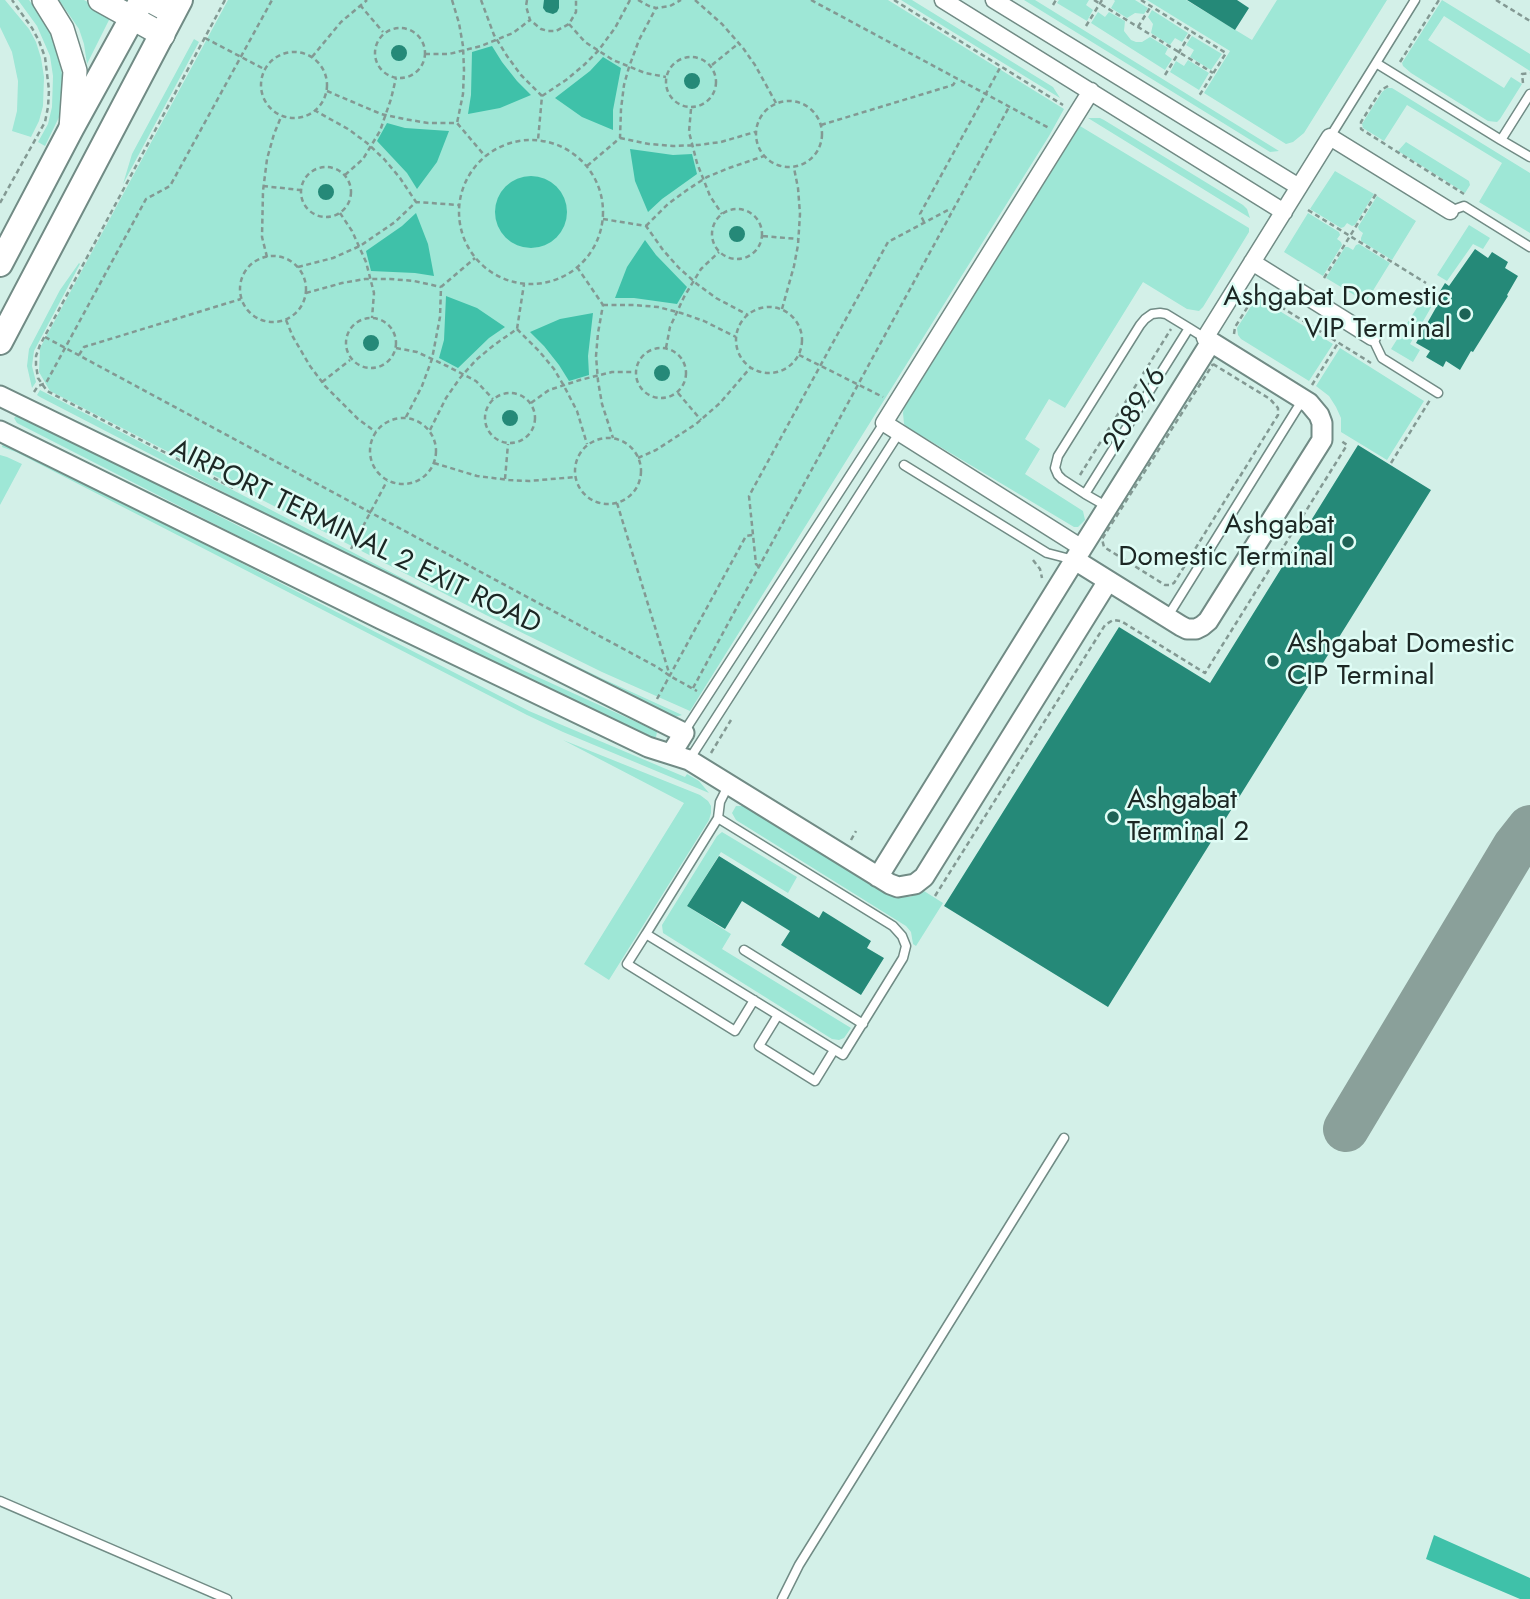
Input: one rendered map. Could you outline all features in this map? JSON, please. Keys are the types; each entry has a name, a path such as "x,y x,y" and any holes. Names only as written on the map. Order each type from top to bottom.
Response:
{"main road":[{"path":"44,0 62,29 75,71 71,129"},
{"path":"100,0 172,16"},
{"path":"149,0 172,16"},
{"path":"0,264 137,9"},
{"path":"0,342 172,16"}],"street":[{"path":"943,0 1284,212"},
{"path":"994,0 1299,187"},
{"path":"1091,91 884,423 1079,554 1108,581 1187,629 1196,629 1208,621 1322,440 1322,423 1311,395 1208,340 1252,262 1330,137 1450,211"},
{"path":"1252,262 1372,337"},
{"name":"2089/6","path":"878,877 1108,507 1208,340"},
{"name":"AIRPORT TERMINAL 2 EXIT ROAD","path":"0,396 684,733"},
{"path":"0,431 405,631 648,747 680,757 893,886 915,884 923,877 1108,581"},
{"path":"680,757 684,733"}],"lane":[{"path":"1330,137 1415,0"},
{"path":"1376,63 1530,157"},
{"path":"1501,140 1527,90"},
{"path":"1450,211 1464,206 1530,247"},
{"path":"1108,507 1062,479 1055,468 1058,456 1140,325 1152,314 1166,314 1208,340"},
{"path":"1085,494 1189,328"},
{"path":"1372,337 1381,358 1438,393"},
{"path":"1167,617 1311,395"},
{"path":"684,733 884,423"},
{"path":"680,757 899,432"},
{"path":"904,465 1047,554 1079,554"},
{"path":"729,785 720,802 718,818 627,964 735,1031 754,1000"},
{"path":"646,933 843,1055 863,1024 903,958 906,947 902,936 893,926 718,818"},
{"path":"744,950 863,1024"},
{"path":"778,1016 759,1046 804,1074 815,1080 834,1050"},
{"path":"782,1599 799,1565 1065,1138"},
{"path":"0,1501 227,1599"}],"path":[{"path":"0,203 45,122 48,107 45,57 33,28 12,0"},
{"path":"225,0 37,349 36,373 47,391 242,492"},
{"path":"34,392 38,386 46,383 146,199 170,186 272,0"},
{"path":"312,57 341,22 367,0"},
{"path":"452,0 463,50 463,94 457,123"},
{"path":"481,0 497,40 507,56 542,96"},
{"path":"527,0 530,20 548,31 556,31 569,24 576,12 576,0"},
{"path":"542,96 566,80 598,51 615,28 630,0"},
{"path":"638,0 656,8 670,6 681,0"},
{"path":"695,0 739,43 776,103"},
{"path":"811,0 1055,131"},
{"path":"894,0 1063,104 1067,110"},
{"path":"1053,5 1056,0"},
{"path":"1094,0 1213,73"},
{"path":"1141,0 1226,52 1199,96"},
{"path":"1401,60 1439,0"},
{"path":"1496,0 1530,21"},
{"path":"1086,26 1101,2"},
{"path":"360,5 383,34"},
{"path":"1138,27 1152,6"},
{"path":"587,166 620,138 624,85 639,40 656,8"},
{"path":"425,54 450,54 481,46 513,33 530,20"},
{"path":"569,24 585,42 613,60 666,78"},
{"path":"397,28 411,30 422,40 425,54 421,67 416,72 410,76 396,78 383,72 375,60 376,45 383,34 397,28"},
{"path":"1165,75 1192,32"},
{"path":"205,38 264,70"},
{"path":"711,66 739,43"},
{"path":"285,52 299,52 312,57 322,66 327,79 324,99 309,114 296,118 282,115 271,108 263,97 261,83 264,70 273,59 285,52"},
{"path":"685,57 699,58 711,66 717,79 714,93 705,104 691,107 677,103 672,98 666,78 673,65 685,57"},
{"path":"925,222 920,214 1001,66"},
{"path":"1527,90 1522,74 1530,73"},
{"path":"345,175 363,159 384,122 396,78"},
{"path":"821,125 953,85 957,79"},
{"path":"1393,86 1386,86 1381,90 1361,122 1361,129 1462,193"},
{"path":"326,91 386,115 428,123 457,123 485,156"},
{"path":"538,140 542,96"},
{"path":"790,101 803,104 814,113 821,125 817,152 807,162 794,167 774,164 764,156 757,143 756,132 761,117 776,103 790,101"},
{"path":"691,107 690,132 697,163 710,196 722,214"},
{"path":"693,689 1009,107"},
{"path":"314,110 348,129 370,146 400,178 416,202"},
{"path":"267,257 262,237 263,186 271,146 282,115"},
{"path":"620,138 649,144 693,146 721,142 756,132"},
{"path":"538,140 573,153 587,166 597,182 603,200 603,219 599,237 590,254 577,268 561,278 524,284 489,271 475,258 460,224 459,205 472,170 485,156 501,146 538,140"},
{"path":"646,226 668,204 703,180 764,156"},
{"path":"782,309 794,266 798,239 800,214 794,167"},
{"path":"318,168 332,168 345,175 351,195 345,208 340,213 326,217 312,214 303,203 300,190 306,176 318,168"},
{"path":"263,186 300,190"},
{"path":"1324,278 1376,194"},
{"path":"298,267 333,258 360,246 395,222 416,202 459,205"},
{"path":"736,209 749,212 760,222 762,236 757,250 746,258 731,259 719,252 712,239 713,225 722,214 736,209"},
{"path":"759,567 756,564 749,496 888,242 948,210 952,212"},
{"path":"1308,210 1426,283"},
{"path":"340,213 360,246 366,262 374,293 372,318"},
{"path":"603,219 646,226 663,250 694,281 716,298 748,314"},
{"path":"762,236 798,239"},
{"path":"666,348 670,327 694,281 701,269 719,252"},
{"path":"267,257 281,257 298,267 305,279 306,293 302,306 292,316 273,322 259,319 248,311 241,299 240,285 244,272 254,262 267,257"},
{"path":"406,418 432,359 440,317 441,286 475,258"},
{"path":"577,268 603,304 598,332 598,376 602,404 612,438"},
{"path":"306,293 370,279 414,281 441,286"},
{"path":"429,430 463,374 517,328 524,284"},
{"path":"1236,338 1235,327 1256,292 1373,364"},
{"path":"79,355 84,346 241,299"},
{"path":"603,304 658,307 704,321 736,337"},
{"path":"761,308 782,309 793,317 800,328 802,342 799,355 790,365 777,372 764,372 751,367 738,351 736,337 740,324 748,314 761,308"},
{"path":"372,318 391,327 396,348 389,361 377,368 362,367 351,359 345,345 348,331 358,321 372,318"},
{"path":"286,320 293,337 322,382 348,410 376,432"},
{"path":"517,328 554,369 577,411 587,445"},
{"path":"1079,477 1169,332"},
{"path":"44,336 701,693"},
{"path":"1311,395 1311,386 1338,343"},
{"path":"396,348 417,352 463,374 476,382 493,399"},
{"path":"666,348 678,354 686,366 686,380 678,392 664,398 650,396 640,386 637,365 651,349 666,348"},
{"path":"799,355 889,400"},
{"path":"322,382 351,359"},
{"path":"638,458 679,437 701,420 720,403 751,367"},
{"path":"531,403 549,390 611,372 636,372"},
{"path":"1147,574 1165,585 1174,583 1276,418 1278,412 1275,403 1243,382"},
{"path":"513,392 531,403 536,417 532,430 522,440 508,443 494,437 486,426 485,412 498,395 513,392"},
{"path":"678,392 701,420"},
{"path":"1391,463 1430,400"},
{"path":"406,418 419,422 429,430 435,443 436,457 426,475 414,482 400,484 387,480 377,471 371,458 371,444 376,432 386,422 406,418"},
{"path":"936,896 1105,625 1113,620 1121,621 1205,673 1347,445 1338,439 1339,432"},
{"path":"612,438 625,443 635,452 641,472 638,485 629,496 617,503 603,503 590,499 580,489 575,477 575,463 587,445 598,439 612,438"},
{"path":"505,479 508,443"},
{"path":"434,463 477,476 505,479 529,481 575,477"},
{"path":"351,549 387,480"},
{"path":"617,503 670,677"},
{"path":"657,699 746,536 753,536"},
{"path":"710,754 737,710"},
{"path":"850,841 855,834"}],"shaded area":[{"path":"0,0 5,0 29,29 41,58 44,77 43,106 31,137 12,131 17,111 18,81 12,52 0,27"},
{"path":"18,0 29,0 37,11 53,38 61,69 61,113 45,146 38,142 48,124 52,107 53,76 50,56 37,26"},
{"path":"59,0 84,0 110,14 87,64 79,29"},
{"path":"228,0 888,0 1064,109 690,711 602,672 486,615 50,391 39,372 40,348"},
{"path":"901,0 912,0 1053,87 1060,98"},
{"path":"1024,0 1035,0 1279,151 1270,152"},
{"path":"1059,0 1089,0 1086,5 1093,10 1087,21 1057,3"},
{"path":"1114,0 1135,0 1148,8 1144,14 1135,13 1127,18 1111,8"},
{"path":"1147,0 1186,0 1252,40 1277,0 1387,0 1304,133 1286,144 1204,93 1230,51"},
{"path":"1442,0 1530,54 1530,71 1444,16 1428,40 1504,88 1511,77 1522,84 1497,122 1488,121 1403,66 1402,63"},
{"path":"1152,10 1188,33 1182,42 1175,38 1170,45 1151,33 1153,24 1148,17"},
{"path":"1098,12 1105,17 1109,12 1125,21 1124,31 1131,40 1142,42 1150,37 1168,48 1165,54 1172,59 1165,70 1091,23"},
{"path":"1192,36 1222,54 1211,70 1190,57 1194,50 1186,45"},
{"path":"194,39 199,42 123,184 132,154"},
{"path":"492,46 517,81 531,95 500,108 468,114 472,52"},
{"path":"603,57 621,68 613,110 613,130 582,117 555,98 590,71"},
{"path":"1188,60 1209,73 1199,90 1170,72 1176,61 1184,66"},
{"path":"1387,88 1392,88 1530,173 1530,233 1479,202 1502,163 1407,105 1384,141 1363,128 1362,124"},
{"path":"1088,118 1104,120 1243,205 1250,218"},
{"path":"387,123 405,128 449,131 437,162 417,189 407,173 377,141"},
{"path":"1080,126 1249,228 1249,232 1199,311 1187,309 1143,282 1065,408 1049,399 1025,439 1040,449 1025,474 1083,511 1085,520 1078,527 1074,527 907,427 903,413"},
{"path":"1406,142 1469,181 1470,185 1465,193 1398,151"},
{"path":"630,149 673,155 692,154 697,174 648,212 635,181"},
{"path":"1335,171 1374,194 1355,225 1347,223 1341,228 1310,209"},
{"path":"531,176 551,182 561,192 567,212 561,232 551,242 531,248 511,242 501,232 495,212 501,192 511,182"},
{"path":"1377,196 1416,221 1392,260 1361,241 1363,233 1358,227"},
{"path":"416,213 428,244 434,276 371,271 366,251"},
{"path":"1308,213 1340,235 1337,239 1342,245 1323,276 1284,252"},
{"path":"1469,225 1490,238 1483,249 1473,244 1447,281 1437,275"},
{"path":"645,240 687,287 677,304 615,298 627,267"},
{"path":"1359,244 1390,263 1366,302 1326,278 1345,247 1353,250"},
{"path":"79,263 34,351 32,366 36,382 32,388 27,366 29,349 60,290"},
{"path":"446,296 477,308 505,327 489,338 458,368 439,358 444,340"},
{"path":"1257,297 1333,344 1309,381 1238,335 1237,328"},
{"path":"1423,298 1433,304 1410,344 1420,350 1413,362 1391,349"},
{"path":"593,313 588,356 589,375 569,381 544,346 530,332 560,319"},
{"path":"1340,348 1424,401 1387,460 1341,432 1341,418 1336,407 1329,396 1316,386"},
{"path":"40,390 485,621 682,715 675,717 482,626 40,397 37,395"},
{"path":"18,414 520,669 654,730 657,732 656,737 651,738 408,623 17,423 14,418"},
{"path":"3,443 18,448 529,711 685,777 687,774 699,781 709,793 527,715 2,447"},
{"path":"0,455 22,464 0,505"},
{"path":"563,740 700,795 711,806 709,820 609,980 584,964 684,803"},
{"path":"736,806 745,806 888,894 910,897 924,891 943,903 916,946 906,926 736,820 732,813"},
{"path":"722,832 797,877 788,893 721,852 687,906 731,934 722,949 851,1028 844,1038 832,1039 663,933 662,925"},
{"path":"1434,1535 1530,1578 1530,1599 1520,1599 1426,1559"}],"building":[{"path":"544,0 559,0 557,12 546,12 543,8"},
{"path":"1187,0 1237,0 1249,8 1235,30"},
{"path":"399,45 405,47 405,59 399,61 393,59 391,53 393,47"},
{"path":"692,73 698,75 698,87 692,89 686,87 684,81 686,75"},
{"path":"326,184 332,186 332,198 326,200 320,198 318,192 320,186"},
{"path":"737,226 743,228 743,240 737,242 731,240 729,234 731,228"},
{"name":"Ashgabat Domestic VIP Terminal","path":"1475,249 1488,258 1492,252 1508,262 1505,268 1518,276 1460,370 1446,361 1443,367 1426,357 1430,351 1416,343 1438,304 1434,301 1445,283 1449,286"},
{"path":"371,335 379,343 371,351 363,343"},
{"path":"662,365 668,367 668,379 662,381 656,379 654,373 656,367"},
{"path":"510,410 516,412 516,424 510,426 504,424 502,418 504,412"},
{"name":"Ashgabat Terminal 2","path":"1358,445 1431,490 1108,1007 944,906 1119,627 1210,683"},
{"path":"719,856 819,918 823,911 871,941 867,948 884,958 861,995 781,945 790,931 742,901 725,929 687,906"}],"taxiway":[{"path":"1346,1129 1515,847 1530,828"}],"place":[{"name":"Ashgabat Domestic VIP Terminal","path":"1465,314"},
{"name":"Ashgabat Domestic Terminal","path":"1348,542"},
{"name":"Ashgabat Domestic CIP Terminal","path":"1273,661"},
{"name":"Ashgabat Terminal 2","path":"1113,817"}]}
